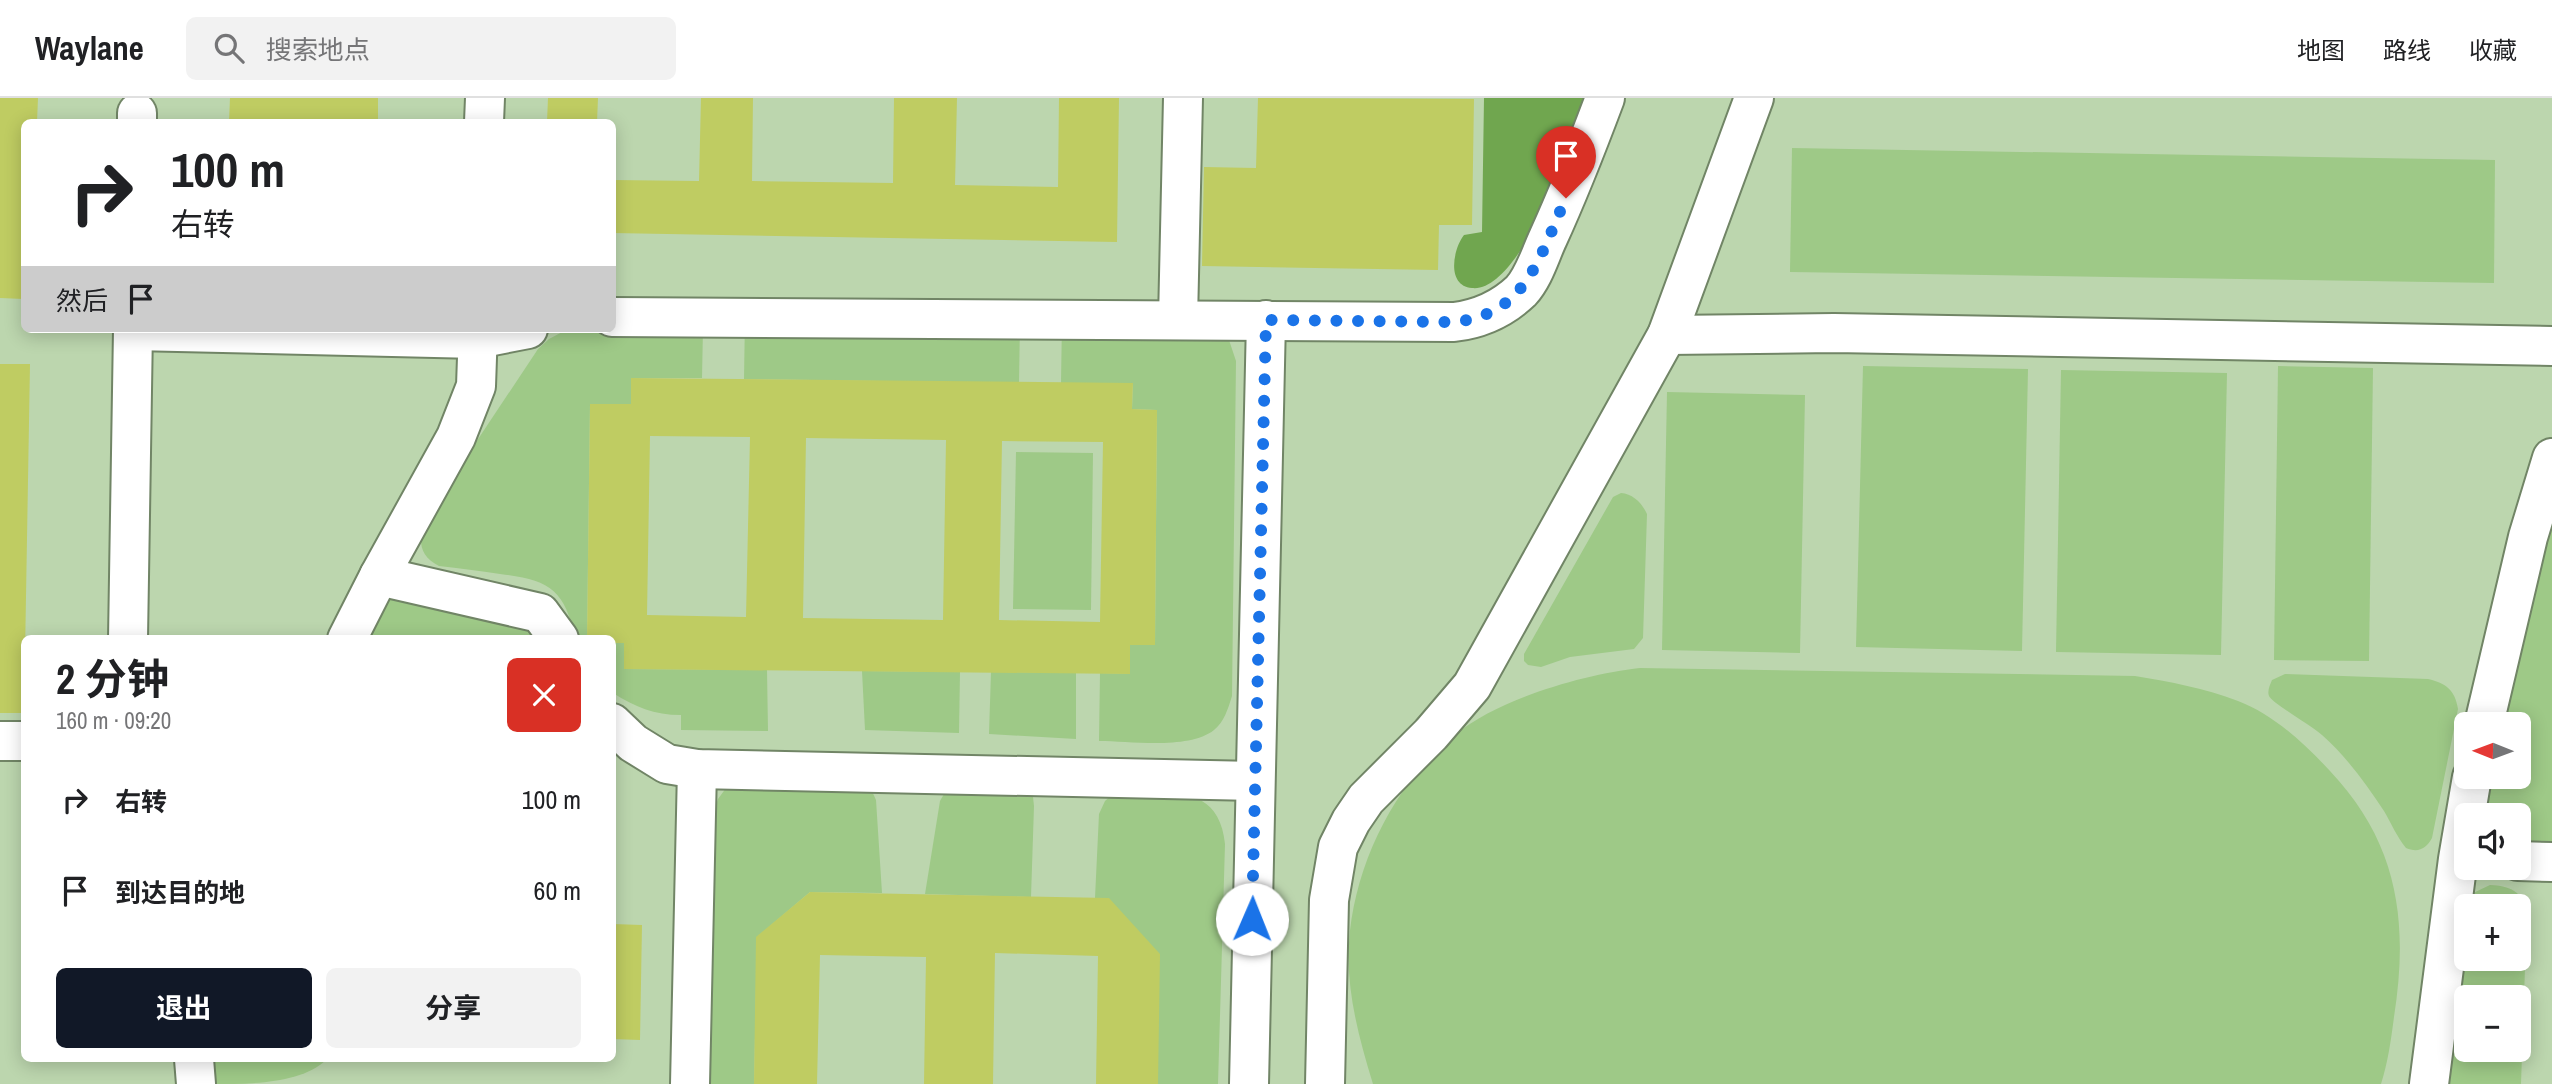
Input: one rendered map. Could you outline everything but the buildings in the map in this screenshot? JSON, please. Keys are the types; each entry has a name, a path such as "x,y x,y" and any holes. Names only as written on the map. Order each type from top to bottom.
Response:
{"lane":[{"path":"484,119 485,98"},
{"path":"1178,320 1183,98"},
{"path":"616,317 1474,320 1521,290 1532,274 1577,173 1605,98"},
{"path":"1325,1084 1329,900 1338,847 1366,799 1431,734 1472,686 1667,335 1754,98"},
{"path":"1249,1084 1266,320"},
{"path":"128,635 133,333"},
{"path":"349,635 456,437 476,386 478,334 392,333"},
{"path":"1667,335 1834,333 2552,346"},
{"path":"2487,712 2528,537 2552,458"},
{"path":"379,576 540,613 556,635"},
{"path":"616,727 633,743 667,764 697,769 1255,781"},
{"path":"0,741 21,741"},
{"path":"690,1084 697,769"},
{"path":"2531,861 2552,862"},
{"path":"2429,1084 2459,880"},
{"path":"194,1062 196,1084"}],"shaded area":[{"path":"0,98 2552,98 2552,1084 0,1084"}],"green space":[{"path":"1484,98 1592,98 1560,176 1527,241 1509,266 1490,283 1472,288 1458,281 1454,266 1457,249 1464,235 1482,232"},
{"path":"1792,148 2495,160 2494,283 1790,272"},
{"path":"745,317 1020,321 1019,383 744,379"},
{"path":"1062,320 1228,337 1236,361 1232,696 1220,723 1203,736 1175,742 1099,741 1100,673 1129,674 1130,645 1155,645 1157,410 1132,409 1133,384 1061,383"},
{"path":"703,328 702,378 632,378 631,404 590,404 587,635 574,635 566,608 552,590 517,576 439,566 423,552 421,533 425,519 538,349 560,333 616,333 616,329"},
{"path":"1863,366 2028,369 2022,651 1856,647"},
{"path":"2278,366 2373,368 2369,661 2274,660"},
{"path":"2061,370 2227,373 2221,655 2056,652"},
{"path":"1667,392 1805,395 1800,653 1662,650"},
{"path":"1016,452 1093,453 1091,610 1013,609"},
{"path":"1621,493 1637,500 1647,514 1643,638 1634,649 1570,657 1541,667 1528,665 1524,661 1524,654 1613,497"},
{"path":"2552,524 2552,849 2531,848 2531,803 2481,803 2483,789 2531,789 2531,712 2500,712"},
{"path":"388,597 505,606 539,635 362,635"},
{"path":"616,643 624,643 624,669 767,670 768,731 681,730 681,715 653,712 616,695"},
{"path":"1640,668 2135,676 2213,692 2264,714 2299,740 2353,798 2371,826 2384,855 2393,885 2400,948 2392,1034 2381,1084 1373,1084 1358,1032 1352,997 1349,943 1359,884 1369,855 1397,801 1414,776 1434,754 1474,721 1543,690 1594,676"},
{"path":"862,671 960,672 959,733 865,730"},
{"path":"991,672 1076,673 1076,739 989,734"},
{"path":"2285,674 2428,679 2445,685 2452,692 2458,709 2454,712 2454,729 2432,838 2427,845 2418,850 2406,848 2384,811 2339,752 2322,735 2269,696 2272,680"},
{"path":"729,784 871,789 876,800 882,893 810,892 757,937 754,1084 710,1084 715,808"},
{"path":"948,787 1028,791 1033,797 1031,897 925,894 940,801"},
{"path":"1114,793 1185,794 1212,809 1220,823 1225,844 1218,1084 1158,1084 1095,898 1099,814 1105,801"},
{"path":"2490,885 2518,894 2471,894"},
{"path":"2456,971 2525,971 2524,985 2454,985"},
{"path":"2454,988 2454,1062 2522,1062 2521,1084 2444,1084"},
{"path":"209,1062 323,1062 290,1078 259,1083 213,1084"}],"route":[{"path":"1252,919 1266,320 1474,320 1521,290 1532,274 1566,198"}]}
